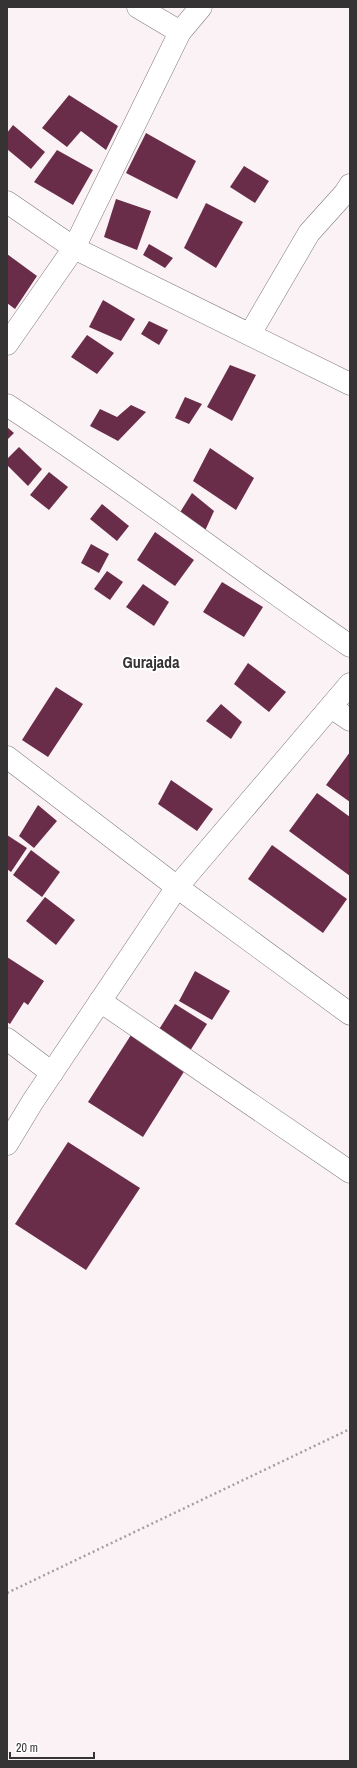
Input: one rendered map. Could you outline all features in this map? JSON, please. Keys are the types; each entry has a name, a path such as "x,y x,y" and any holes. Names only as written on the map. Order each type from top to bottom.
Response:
{"street":[{"path":"138,7 180,32"},
{"path":"7,344 74,248 180,32 201,7"},
{"path":"250,334 309,233 348,191"},
{"path":"7,202 74,248 350,384"},
{"path":"7,405 350,646"},
{"path":"7,1144 52,1073 177,887 350,684"},
{"path":"331,707 350,720"},
{"path":"7,757 177,887 350,1014"},
{"path":"100,1001 350,1172"},
{"path":"7,1038 52,1073"}],"path":[{"path":"7,1593 350,1430"}],"building":[{"path":"69,95 118,126 106,150 81,131 67,147 42,128"},
{"path":"13,125 45,152 31,169 7,149 7,133"},
{"path":"146,133 196,161 177,199 126,173"},
{"path":"57,150 93,170 73,205 34,182"},
{"path":"244,166 269,181 255,203 230,187"},
{"path":"116,199 151,211 137,250 104,237"},
{"path":"206,203 243,222 216,268 184,248"},
{"path":"149,244 173,258 165,268 143,255"},
{"path":"7,254 37,276 15,309 7,303"},
{"path":"103,300 135,319 121,341 89,327"},
{"path":"149,321 168,330 159,345 141,334"},
{"path":"87,335 114,353 97,374 71,357"},
{"path":"230,365 256,375 232,421 207,407"},
{"path":"185,397 202,404 189,424 175,418"},
{"path":"131,405 146,412 118,441 90,426 100,409 117,417"},
{"path":"7,427 14,433 7,440"},
{"path":"19,447 42,469 28,486 7,465 7,459"},
{"path":"210,448 254,478 236,510 193,481"},
{"path":"49,472 68,487 49,510 30,495"},
{"path":"192,493 214,511 204,533 179,514"},
{"path":"102,504 129,526 117,541 90,519"},
{"path":"155,532 194,560 175,586 137,560"},
{"path":"91,544 109,554 99,573 81,563"},
{"path":"107,571 123,582 110,600 94,589"},
{"path":"222,582 263,607 244,637 203,612"},
{"path":"143,584 169,602 154,626 126,607"},
{"path":"248,663 286,692 269,712 234,684"},
{"path":"56,687 83,704 48,757 22,740"},
{"path":"221,704 242,722 231,739 206,721"},
{"path":"350,752 350,802 326,785"},
{"path":"171,780 213,809 197,831 158,804"},
{"path":"317,793 350,817 350,876 289,831"},
{"path":"38,805 57,821 34,848 19,836"},
{"path":"7,835 27,848 11,872 7,869"},
{"path":"272,845 347,899 323,933 248,879"},
{"path":"31,850 60,872 42,897 13,875"},
{"path":"45,897 75,920 56,945 26,921"},
{"path":"7,957 44,981 28,1005 24,1002 10,1024 7,1022"},
{"path":"195,971 230,991 212,1020 179,1001"},
{"path":"175,1004 207,1024 190,1051 158,1031"},
{"path":"131,1035 185,1070 143,1137 88,1102"},
{"path":"68,1142 140,1188 86,1270 15,1224"}],"district":[{"name":"Gurajada","path":"151,662"}]}
